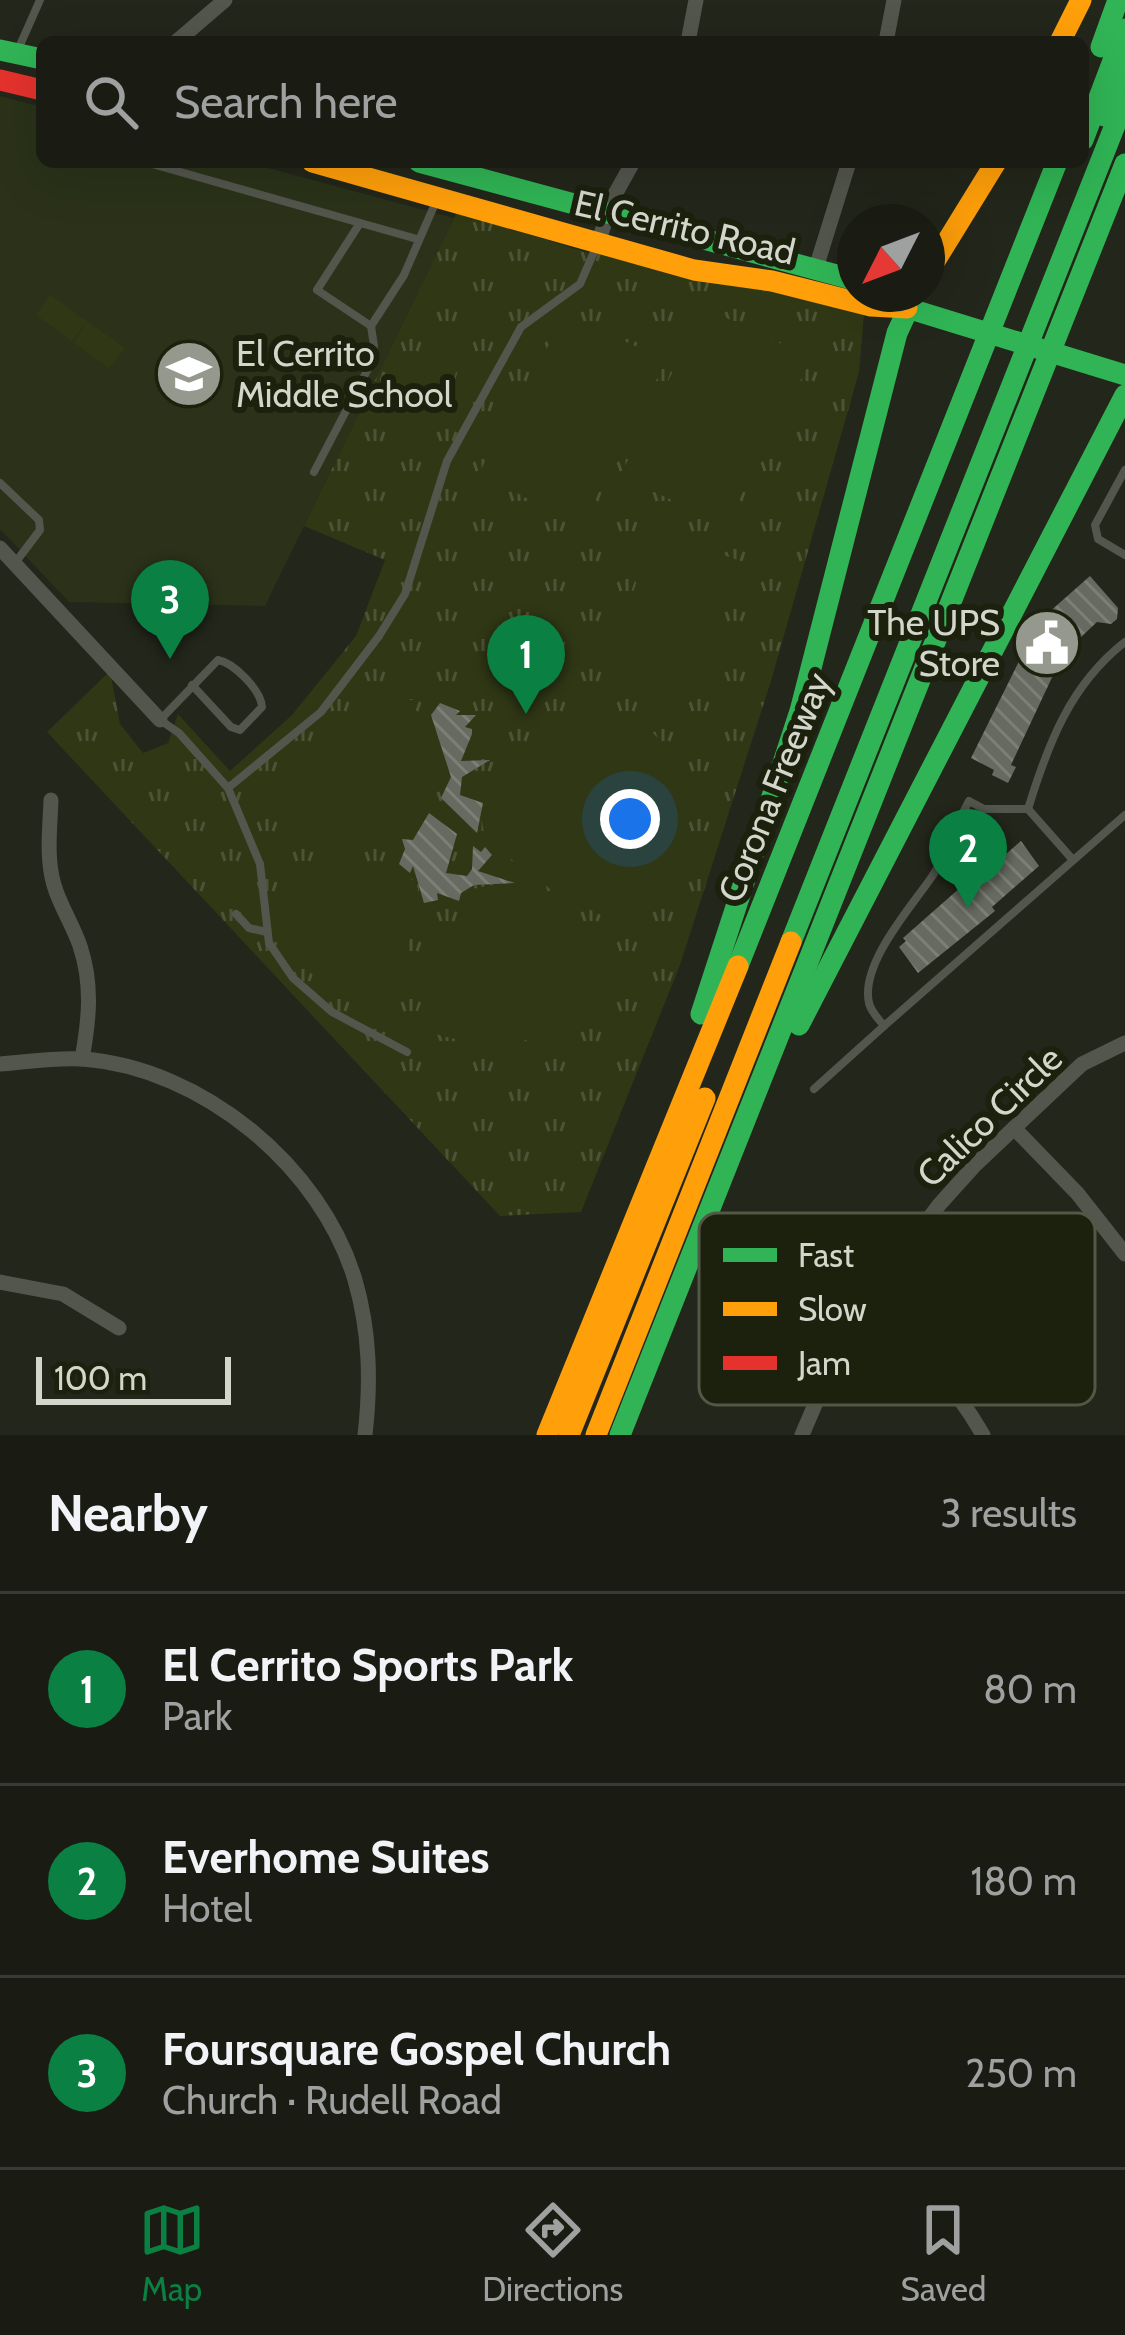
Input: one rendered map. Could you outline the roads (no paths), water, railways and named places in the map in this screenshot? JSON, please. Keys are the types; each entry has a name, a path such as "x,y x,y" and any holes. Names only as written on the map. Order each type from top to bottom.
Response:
{"main road":[{"path":"1063,36 1082,0"},
{"path":"1089,79 1118,0"},
{"path":"1089,124 1125,29"},
{"path":"1089,152 1125,58"},
{"path":"0,80 36,89"},
{"path":"1032,301 1125,100"},
{"name":"Corona Freeway","path":"708,1213 947,608 1001,380 1032,301 1125,164"},
{"name":"El Cerrito Road","path":"334,168 694,269 837,297"},
{"name":"El Cerrito Road","path":"440,168 837,274"},
{"path":"945,245 992,168"},
{"name":"Corona Freeway","path":"547,1435 632,1228 1001,380 1032,301 1056,168"},
{"path":"1032,301 1072,168"},
{"path":"1032,301 1083,168"},
{"path":"632,1228 800,711 900,312"},
{"name":"El Cerrito Road","path":"944,312 1125,375"},
{"path":"569,1435 935,521 1001,380"},
{"path":"596,1435 819,876 1001,380"},
{"path":"712,1213 805,1013 1125,395"},
{"path":"819,876 840,838 877,746 947,608"},
{"name":"Corona Freeway","path":"620,1435 699,1237"},
{"path":"691,1257 699,1240"}],"street":[{"path":"183,36 225,0"},
{"path":"689,36 696,0"},
{"path":"887,36 894,0"},
{"path":"598,243 630,168"},
{"path":"816,268 847,168"},
{"path":"0,548 160,720"},
{"path":"51,800 49,857 54,885 80,946 89,985 82,1059"},
{"name":"Calico Circle","path":"933,1213 1082,1064 1125,1043"},
{"path":"0,1064 82,1059 155,1076 240,1120 309,1191 354,1276 371,1370 365,1435"},
{"path":"1014,1128 1093,1213"},
{"path":"1095,1216 1125,1254"},
{"path":"0,1282 63,1294 119,1328"},
{"name":"Calico Circle","path":"802,1435 815,1405"},
{"path":"965,1405 983,1435"}],"lane":[{"path":"8,51 40,0"},
{"path":"167,168 417,239"},
{"path":"314,472 370,365 371,326 404,275 438,197"},
{"path":"360,223 317,290 371,326"},
{"path":"229,788 321,712 379,636 405,594 447,461 521,327 580,284 598,243"},
{"path":"1125,470 1095,525 1098,539 1125,555"},
{"path":"0,483 39,520 40,530 14,564"},
{"path":"1028,809 1041,766 1070,702 1095,668 1125,642"},
{"path":"192,685 240,730 262,707 261,697 227,662 218,660 192,685 160,720 179,733 229,788 260,864 268,943 293,978 332,1012 407,1052"},
{"path":"884,1026 871,1010 867,995 875,967 900,916 934,875 969,801 984,809 1028,809 1073,860"},
{"path":"814,1089 1125,814"},
{"path":"236,914 249,928 267,932"}],"place":[{"name":"El Cerrito Middle School","path":"189,374"},
{"name":"The UPS Store","path":"1047,643"},
{"name":"Foursquare Gospel Church","path":"170,659"},
{"name":"El Cerrito Sports Park","path":"526,714"},
{"name":"Everhome Suites","path":"968,908"}]}
